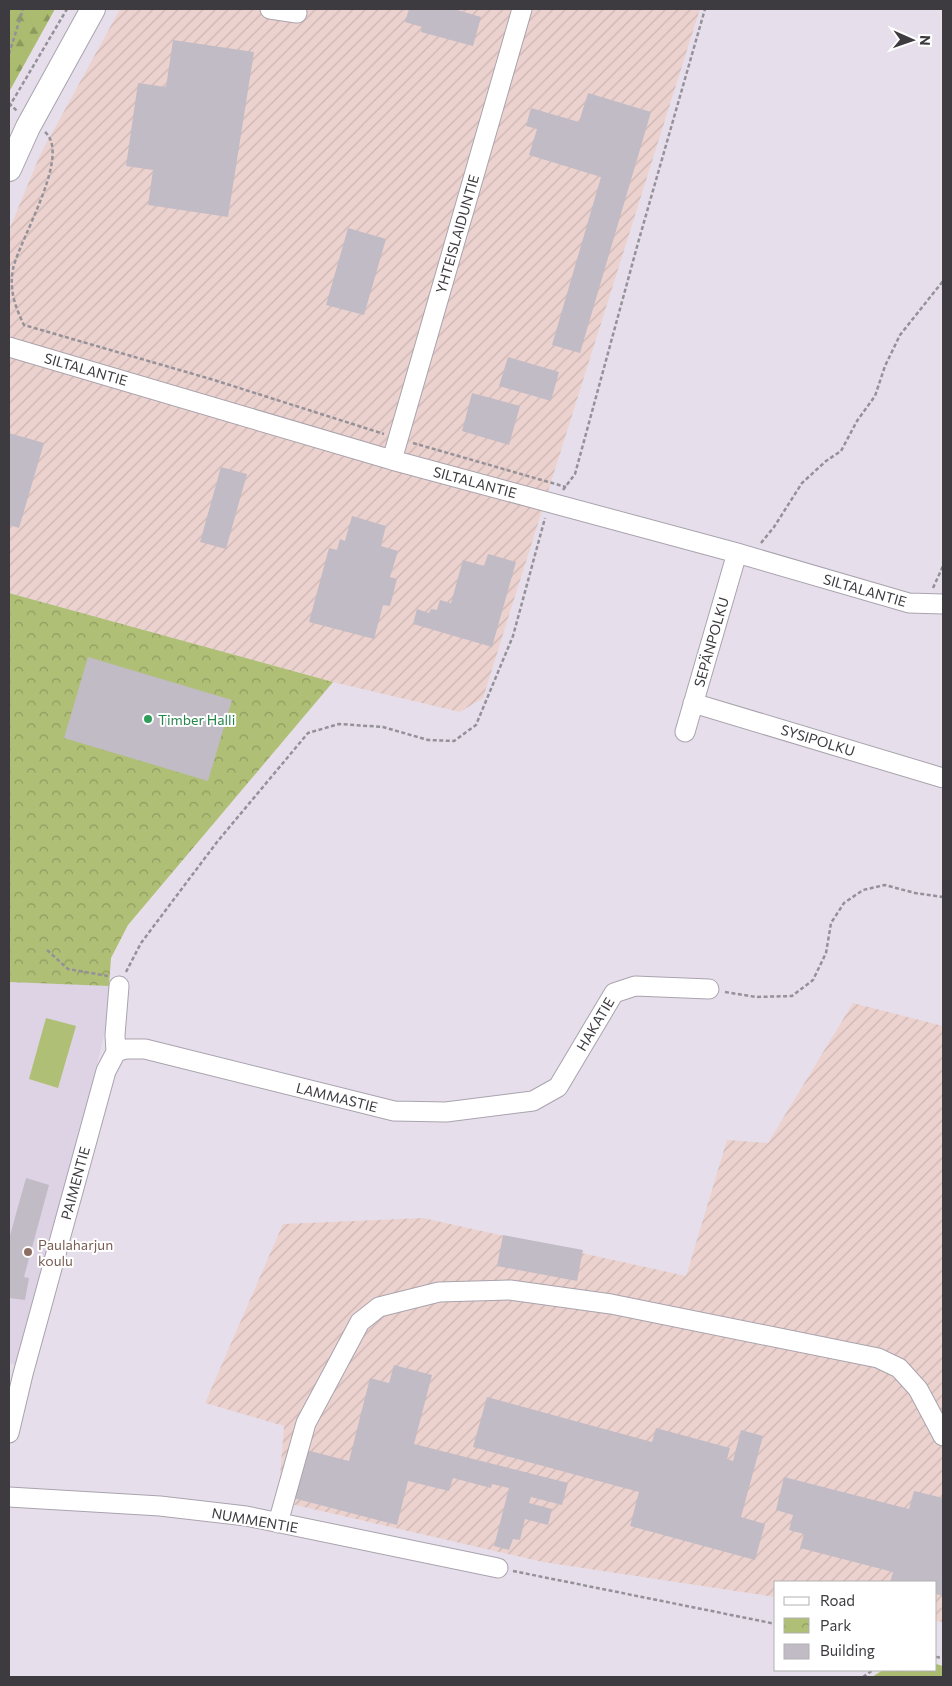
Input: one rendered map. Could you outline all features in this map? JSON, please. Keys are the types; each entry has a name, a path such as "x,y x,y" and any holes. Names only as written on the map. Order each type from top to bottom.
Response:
{"main road":[{"path":"9,169 31,122 94,9"}],"street":[{"path":"270,9 297,13"},
{"name":"YHTEISLAIDUNTIE","path":"392,460 522,9"},
{"name":"SILTALANTIE","path":"9,347 392,460 737,553 909,603 938,598"},
{"name":"SEPÄNPOLKU","path":"685,732 737,553"},
{"name":"SYSIPOLKU","path":"693,703 943,778"},
{"path":"116,1052 115,1035 118,986"},
{"name":"HAKATIE","path":"558,1087 614,993 635,986 709,989"},
{"name":"LAMMASTIE","path":"116,1052 126,1049 144,1049 394,1111 446,1112 533,1101 558,1087"},
{"name":"PAIMENTIE","path":"9,1433 23,1374 106,1071 116,1052"},
{"path":"278,1523 306,1423 360,1322 379,1307 439,1292 510,1290 611,1304 878,1358 899,1368 918,1389 943,1436"},
{"name":"NUMMENTIE","path":"9,1497 160,1506 246,1516 498,1568"}],"path":[{"path":"9,54 23,9"},
{"path":"67,9 9,105 48,134 54,147 53,164 13,268 11,288 24,325 214,380 399,438 566,487"},
{"path":"47,950 68,969 87,974 102,974 113,978 118,986 141,943 217,842 308,733 339,724 383,727 428,740 454,742 476,725 512,636 546,514 575,474 638,243 705,9"},
{"path":"758,546 774,527 802,483 840,451 857,421 875,396 885,366 900,335 943,281"},
{"path":"938,598 943,566"},
{"path":"709,989 756,997 792,996 813,980 826,953 831,923 844,903 863,890 885,885 943,897"},
{"path":"498,1568 774,1624"}],"shaded area":[{"path":"120,9 700,9 483,698 460,712 333,682 9,593 9,230 40,155"},
{"name":"Paulaharjun koulu","path":"9,982 109,986 107,1023 79,1140 15,1365 9,1363"},
{"path":"853,1003 943,1026 943,1622 937,1621 937,1581 774,1581 774,1597 543,1562 278,1501 284,1426 205,1403 283,1224 423,1218 686,1276 727,1140 768,1143"}],"green space":[{"path":"9,9 55,9 9,92"},
{"path":"9,593 333,682 128,925 111,958 109,986 9,982"},
{"path":"46,1018 76,1026 58,1088 29,1079"},
{"path":"937,1664 943,1666 943,1677 872,1677 881,1671 937,1671"}],"building":[{"path":"409,9 454,9 481,17 473,46 421,32 422,27 405,22"},
{"path":"173,40 254,52 228,217 148,205 153,170 126,166 138,83 166,87"},
{"path":"588,93 651,112 580,353 552,345 601,177 529,155 537,129 526,126 531,108 579,122"},
{"path":"348,228 386,239 364,315 326,305"},
{"path":"508,357 559,372 551,401 499,386"},
{"path":"472,393 520,406 509,445 462,431"},
{"path":"9,433 44,443 19,528 9,525"},
{"path":"221,467 247,474 226,549 200,542"},
{"path":"352,516 386,526 381,546 398,551 390,577 397,579 390,606 383,605 374,639 309,622 329,548 337,550 340,539 345,541"},
{"path":"488,554 516,562 492,647 413,624 417,609 429,613 431,609 437,610 440,600 451,603 463,560 484,566"},
{"name":"Timber Halli","path":"88,657 232,700 208,781 64,738"},
{"path":"26,1178 49,1185 24,1277 29,1278 25,1300 9,1298 9,1239"},
{"path":"503,1235 583,1250 577,1281 497,1266"},
{"path":"394,1365 432,1375 414,1444 568,1483 562,1505 531,1497 529,1503 552,1509 548,1525 525,1519 520,1540 513,1539 509,1550 494,1546 509,1488 492,1484 491,1488 453,1478 449,1491 408,1481 397,1525 293,1498 306,1450 349,1461 370,1378 389,1383"},
{"path":"487,1397 652,1442 656,1428 730,1448 727,1459 733,1461 741,1430 763,1436 741,1517 765,1524 755,1560 630,1526 639,1492 473,1447"},
{"path":"784,1477 909,1509 914,1491 943,1498 943,1596 937,1594 937,1581 890,1581 893,1572 800,1548 804,1534 789,1530 793,1515 776,1510"}],"place":[{"name":"Timber Halli","path":"148,719"},
{"name":"Paulaharjun koulu","path":"28,1252"}]}
